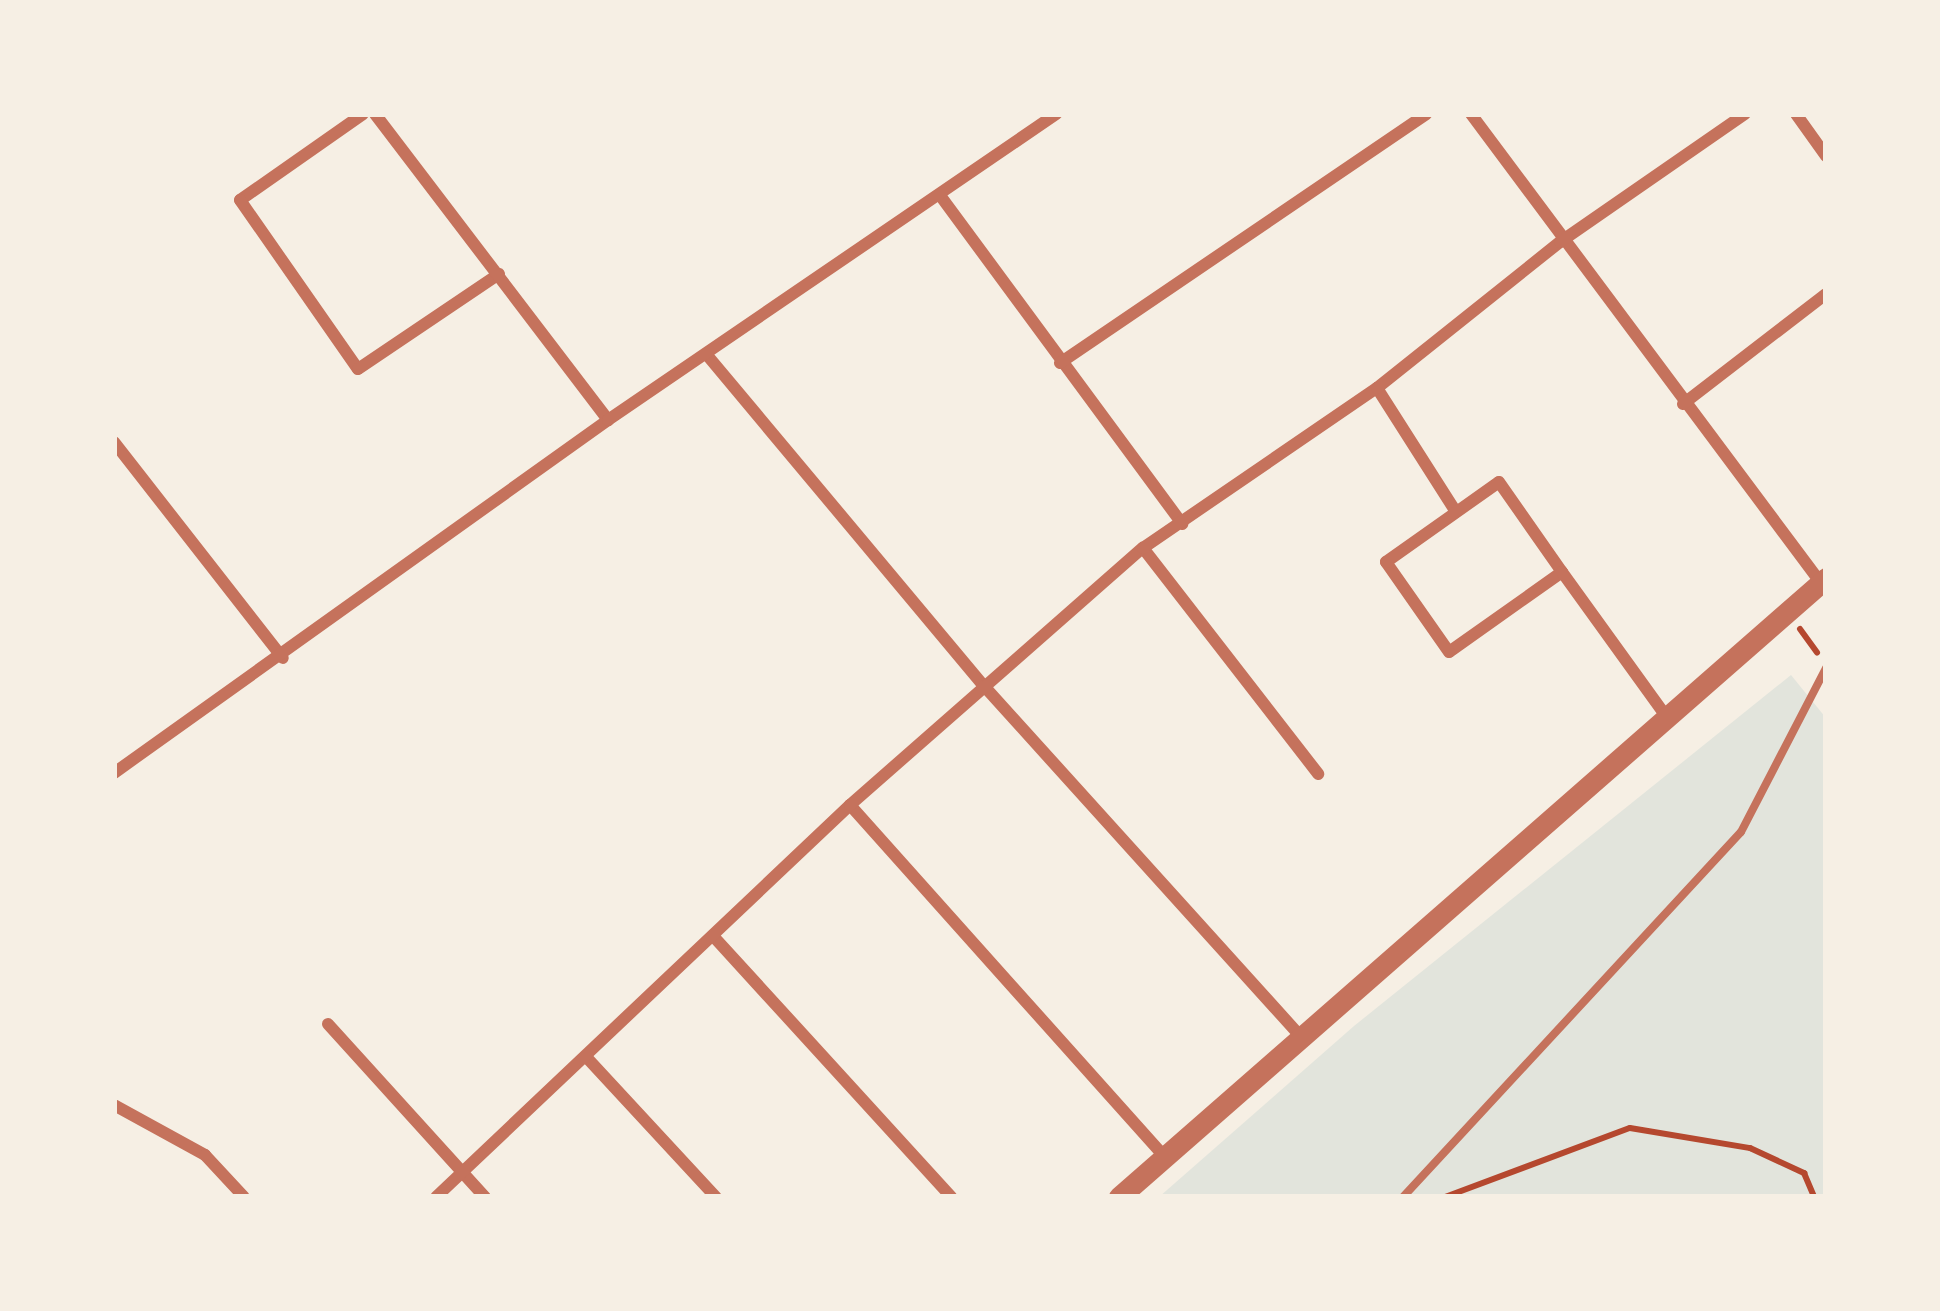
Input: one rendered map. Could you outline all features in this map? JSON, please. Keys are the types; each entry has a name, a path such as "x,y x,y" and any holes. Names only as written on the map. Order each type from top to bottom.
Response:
{"street":[{"path":"363,114 240,200 358,369 500,274"},
{"path":"375,114 608,420"},
{"path":"114,773 283,658 608,420 942,198 1057,114"},
{"path":"1060,363 1426,114"},
{"path":"1120,1197 1824,581 1560,242 1472,114"},
{"path":"436,1197 589,1060 850,805 1144,548 1377,388 1560,242 1745,114"},
{"path":"1796,114 1826,156"},
{"path":"942,198 1182,524"},
{"path":"1683,404 1826,294"},
{"path":"706,355 985,686 1301,1037"},
{"path":"1377,388 1456,512"},
{"path":"114,442 283,658"},
{"path":"1562,572 1449,652 1386,562 1498,482 1668,720"},
{"path":"1144,548 1318,774"},
{"path":"850,805 1165,1157"},
{"path":"714,937 951,1197"},
{"path":"328,1024 484,1197"},
{"path":"589,1060 716,1197"},
{"path":"114,1105 205,1155 244,1197"}],"lane":[{"path":"1403,1197 1742,832 1826,666"}],"path":[{"path":"1788,614 1826,666"},
{"path":"1445,1197 1630,1128 1750,1148 1804,1173 1814,1197"}],"shaded area":[{"path":"1791,675 1826,718 1826,1197 1159,1197 1354,1026"}]}
